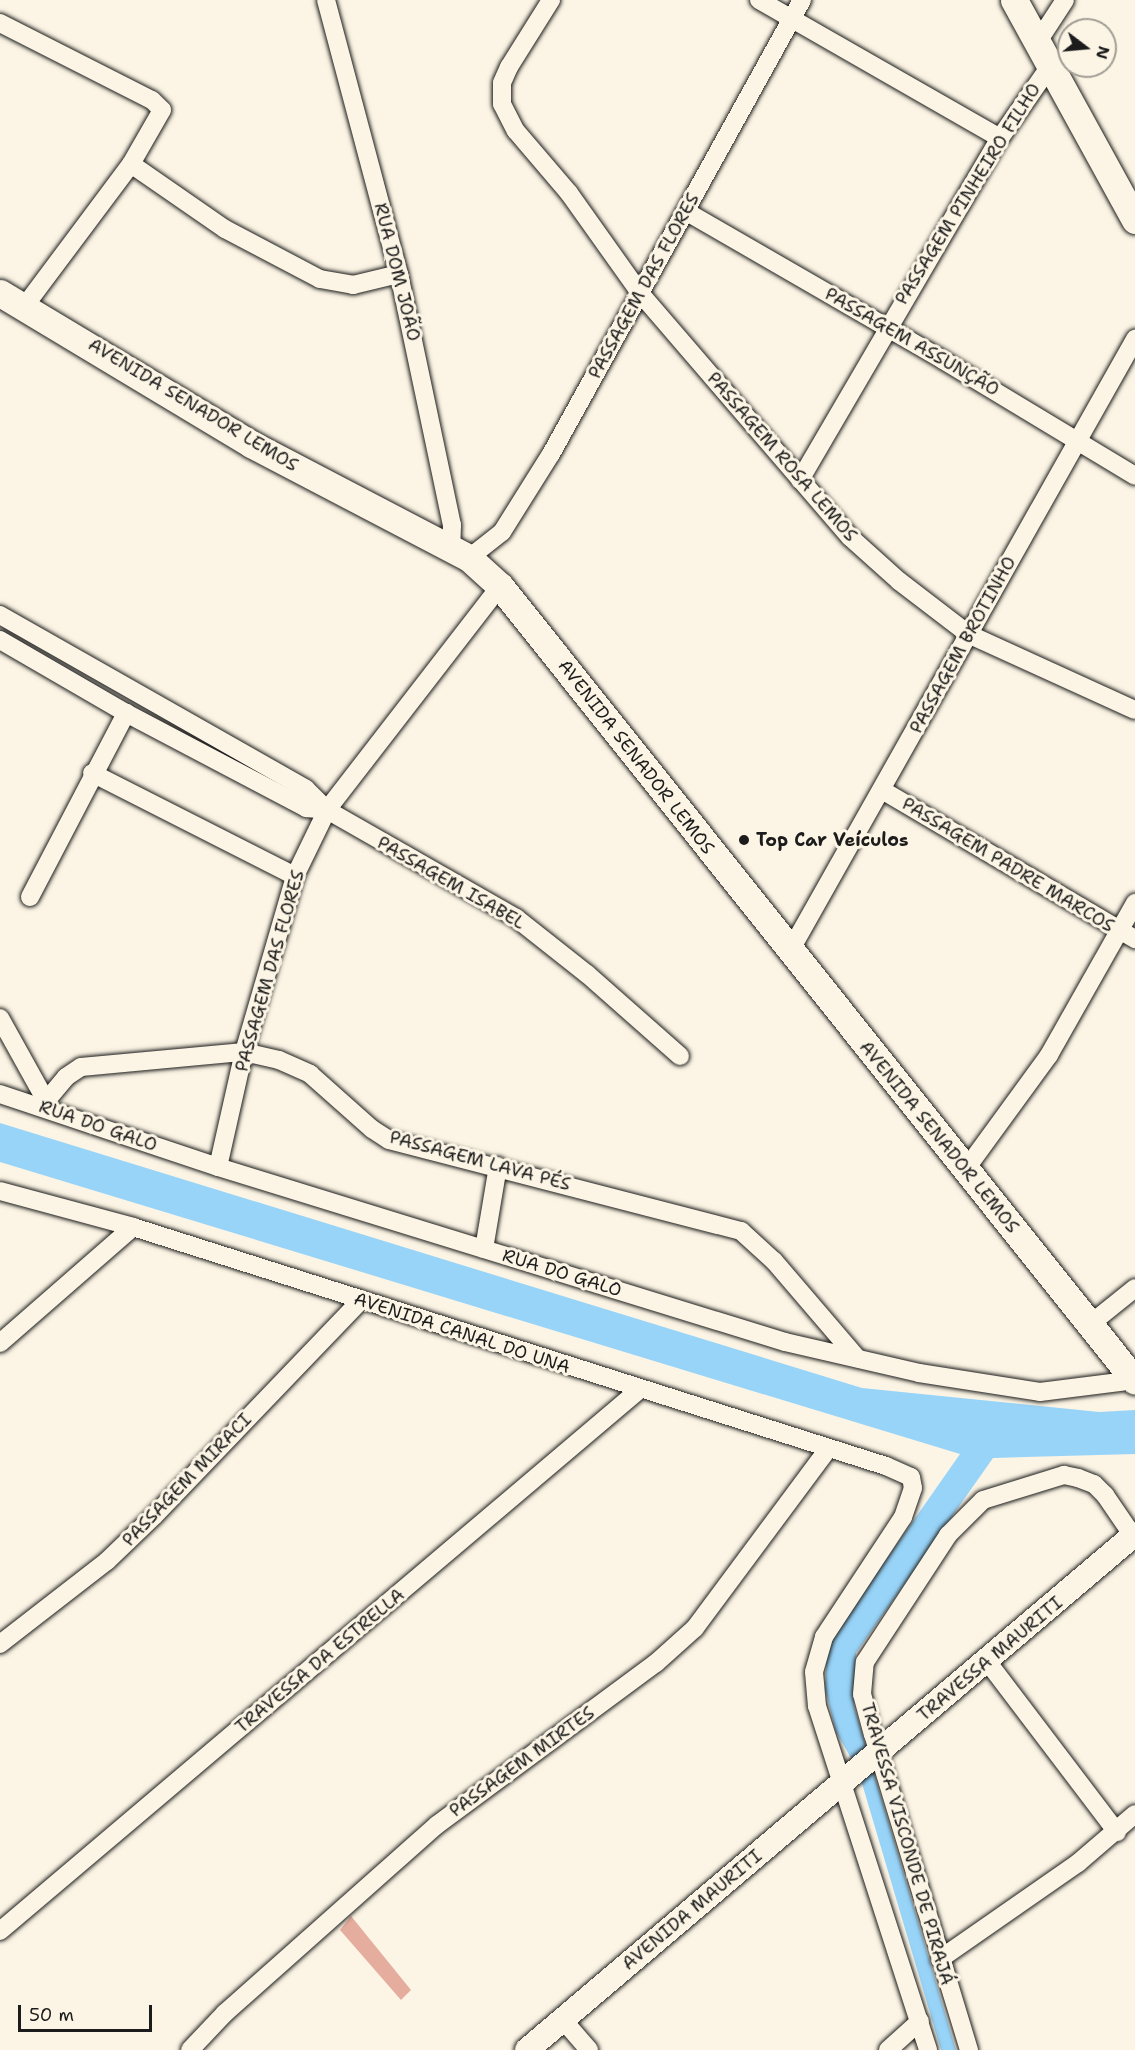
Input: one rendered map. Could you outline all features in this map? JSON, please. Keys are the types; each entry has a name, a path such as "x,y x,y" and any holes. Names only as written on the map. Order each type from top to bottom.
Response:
{"main road":[{"path":"1014,0 1135,220"},
{"name":"AVENIDA SENADOR LEMOS","path":"0,293 251,444 460,553 500,586 1135,1380"},
{"name":"TRAVESSA MAURITI","path":"851,1776 1132,1540"},
{"name":"AVENIDA MAURITI","path":"527,2050 851,1776"}],"street":[{"name":"RUA DOM JOÃO","path":"326,0 399,274 452,525 460,553"},
{"name":"PASSAGEM ROSA LEMOS","path":"551,0 502,83 505,113 569,193 640,292 850,537 930,608 968,634 1135,710"},
{"path":"759,0 1000,138"},
{"name":"PASSAGEM DAS FLORES","path":"460,553 491,543 512,518 687,212 802,0"},
{"name":"PASSAGEM PINHEIRO FILHO","path":"800,480 1000,138 1044,55 1065,0"},
{"path":"0,23 158,103 162,110 160,119 131,164 24,307"},
{"path":"131,164 225,230 310,274 333,283 353,285 399,274"},
{"name":"PASSAGEM ASSUNÇÃO","path":"687,212 888,327 1078,439 1135,476"},
{"name":"PASSAGEM BROTINHO","path":"790,951 1135,339"},
{"name":"PASSAGEM DAS FLORES","path":"218,1167 244,1053 295,876 327,810 500,586"},
{"name":"PASSAGEM ISABEL","path":"0,615 306,789 327,810 516,918 587,974 680,1056"},
{"name":"PASSAGEM ISABEL","path":"0,640 126,713 306,807 327,810"},
{"path":"30,897 92,773 126,713"},
{"path":"92,773 295,876"},
{"name":"PASSAGEM PADRE MARCOS","path":"882,790 1127,935"},
{"path":"966,1169 1049,1055 1127,935 1135,903"},
{"path":"0,1018 44,1104"},
{"name":"PASSAGEM LAVA PÉS","path":"44,1104 66,1077 81,1067 244,1053 279,1060 310,1074 372,1129 389,1140 498,1166 741,1231 774,1260 856,1358"},
{"name":"RUA DO GALO","path":"0,1094 44,1104 218,1167 785,1342 919,1373 1041,1392 1135,1380"},
{"path":"484,1249 498,1166"},
{"name":"AVENIDA CANAL DO UNA","path":"0,1191 133,1227 828,1450 902,1471 911,1477 913,1488"},
{"path":"0,1343 133,1227"},
{"path":"1089,1324 1135,1288"},
{"name":"PASSAGEM MIRACI","path":"0,1644 107,1561 154,1516 361,1300"},
{"name":"TRAVESSA DA ESTRELLA","path":"0,1931 639,1390"},
{"name":"PASSAGEM MIRTES","path":"190,2050 225,2013 437,1825 656,1663 695,1628 828,1450"},
{"name":"TRAVESSA VISCONDE DE PIRAJÁ","path":"969,2050 862,1694 865,1662 935,1553 969,1511 983,1500 1002,1492 1064,1475 1094,1484 1132,1540"},
{"name":"TRAVESSA VISCONDE DE PIRAJÁ","path":"913,1488 903,1517 824,1637 814,1672 818,1706 851,1776 928,2050"},
{"path":"987,1661 1117,1832"},
{"path":"940,1959 1117,1832 1135,1814"},
{"path":"563,2020 589,2050"},
{"path":"888,2050 920,2021"}],"water":[{"path":"0,1123 862,1388 1099,1412 1135,1410 1135,1454 993,1458 856,1653 854,1706 956,2050 941,2050 858,1770 836,1732 825,1689 827,1651 839,1627 960,1454 0,1162"}],"building":[{"path":"351,1916 411,1990 401,2000 340,1930"}],"place":[{"name":"Top Car Veículos","path":"744,840"}]}
